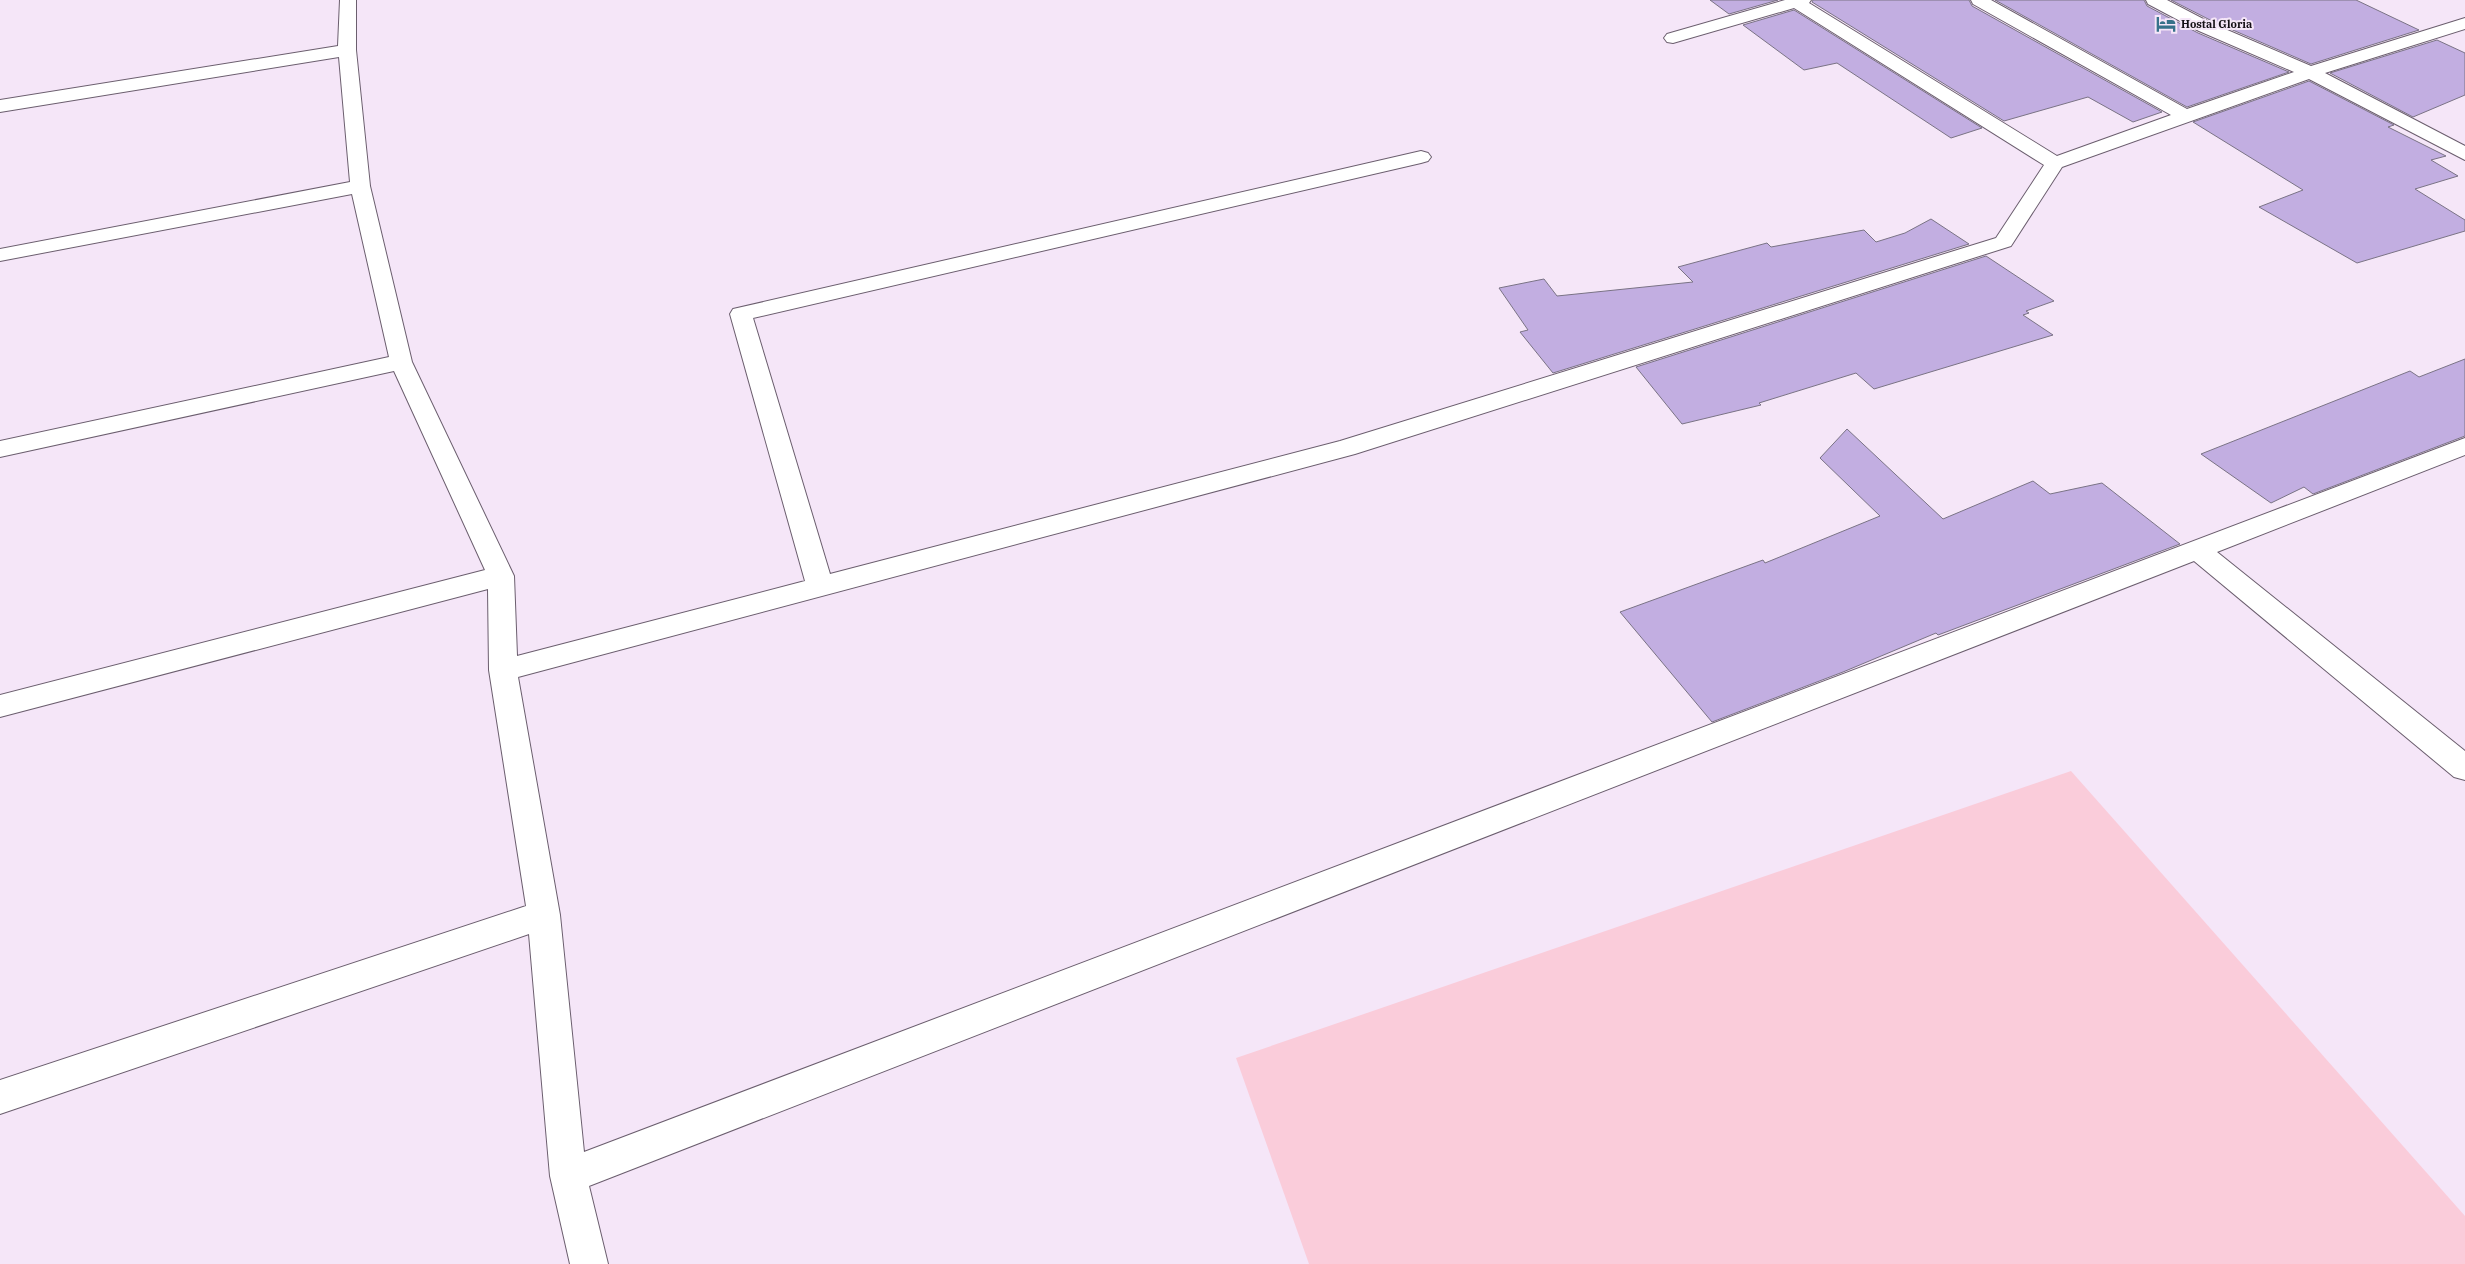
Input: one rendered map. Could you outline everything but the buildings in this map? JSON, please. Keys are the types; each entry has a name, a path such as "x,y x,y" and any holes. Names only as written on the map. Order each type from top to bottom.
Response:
{"street":[{"path":"348,0 347,50 360,186 401,362 501,576 503,670 544,915 568,1176 589,1264"},
{"path":"1979,0 2187,117"},
{"path":"2156,0 2205,27 2310,72 2465,154"},
{"path":"1673,38 1797,1 2055,163"},
{"path":"503,670 1346,448 2004,242 2055,163 2310,72 2465,23"},
{"path":"0,106 347,50"},
{"path":"820,586 741,314 1421,157"},
{"path":"0,255 360,186"},
{"path":"0,449 401,362"},
{"path":"568,1176 2465,446"},
{"path":"2198,550 2465,768"},
{"path":"0,706 501,576"},
{"path":"0,1097 544,915"}],"shaded area":[{"path":"2071,771 2465,1216 2465,1264 1309,1264 1236,1058"}],"place":[{"name":"Hostal Gloria","path":"2166,24"}]}
